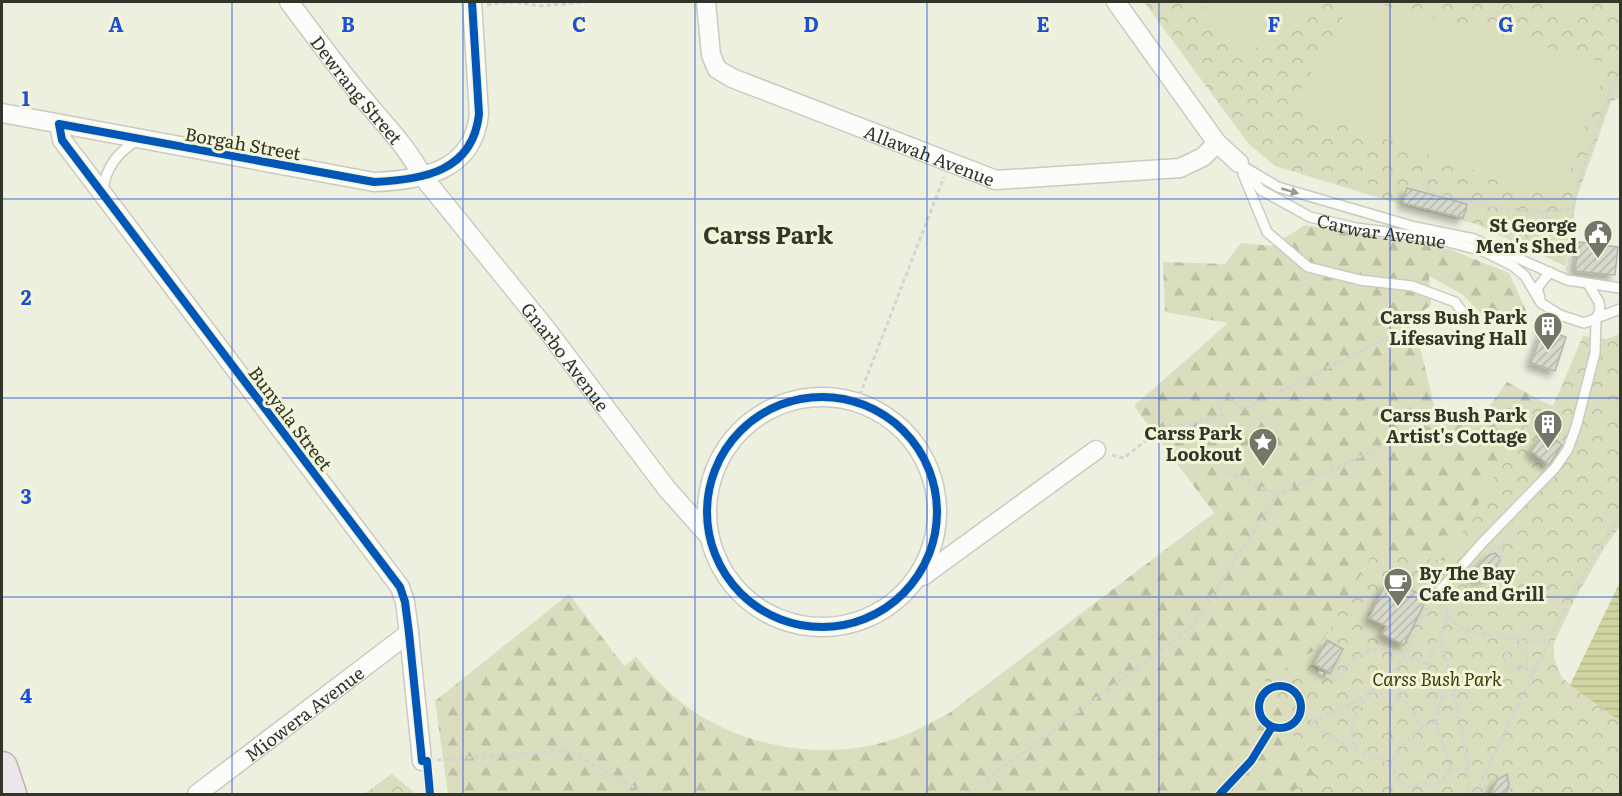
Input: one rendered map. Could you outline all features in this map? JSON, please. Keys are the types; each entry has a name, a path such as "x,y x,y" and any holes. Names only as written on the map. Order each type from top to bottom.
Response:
{"street":[{"name":"Dewrang Street","path":"289,2 362,98 400,140 423,177"},
{"name":"Allawah Avenue","path":"706,2 711,55 717,69 732,78 996,180 1180,168 1203,157 1217,143"},
{"name":"Carwar Avenue","path":"1116,2 1217,143 1239,163"},
{"name":"Borgah Street","path":"2,112 374,182 423,177 452,164 471,144 477,130 479,114 472,4"},
{"name":"Bunyala Street","path":"58,124 62,141 400,587 405,602 424,761"},
{"name":"Gnarbo Avenue","path":"423,177 547,330 667,489 708,536"},
{"name":"Gnarbo Avenue","path":"919,579 936,542 938,524 935,490 919,451 891,419 857,402 822,396 789,402 757,417 731,443 715,470 707,504 708,536 712,552 721,569 740,592 761,610 799,625 833,627 872,615 890,604 919,579 1096,450"},
{"name":"Miowera Avenue","path":"197,795 409,633"}],"lane":[{"path":"103,193 104,179 109,167 117,156 138,139"},
{"path":"1239,163 1267,232 1308,267 1360,280 1412,286 1455,302 1466,317"},
{"name":"Carwar Avenue","path":"1239,163 1278,187 1415,227 1474,239 1567,280 1620,288"},
{"name":"Carwar Avenue","path":"1239,163 1261,190 1310,217 1356,228 1433,238 1483,251 1514,266 1525,276 1541,303"},
{"path":"1550,272 1537,288 1541,303 1560,315 1584,323 1620,309"},
{"path":"1436,595 1555,468 1568,449 1595,353 1596,320 1600,310 1599,302 1588,284"}],"path":[{"path":"472,4 513,2 541,6 586,2"},
{"path":"1568,270 1576,189 1620,70"},
{"path":"857,402 942,180"},
{"path":"1425,190 1474,203 1539,210 1573,208"},
{"path":"1539,210 1571,237"},
{"path":"1096,450 1124,458 1155,433 1172,424 1190,424 1223,415 1218,402 1228,396 1244,410 1391,336 1402,318 1421,311"},
{"path":"968,795 1193,626 1277,495 1443,418"},
{"path":"1190,424 1228,473 1277,495"},
{"path":"1468,575 1463,582 1468,579 1489,578 1501,564 1502,546 1516,507"},
{"path":"1476,795 1577,584 1620,516"},
{"path":"1488,553 1502,546"},
{"path":"1310,722 1352,704 1390,674 1406,653 1429,604 1436,595 1456,624 1471,631 1508,638 1549,641"},
{"path":"1427,681 1428,665 1447,619 1446,609 1451,597"},
{"path":"1440,637 1455,695 1468,769 1468,795"},
{"path":"1508,638 1512,648"},
{"path":"1512,648 1519,648 1525,652 1527,659 1524,666 1514,669 1508,666 1505,656 1512,648"},
{"path":"1319,672 1335,680 1355,658 1372,650 1392,649 1406,653 1428,665"},
{"path":"1524,666 1534,673"},
{"path":"1299,713 1337,741 1362,753 1376,755 1390,766 1402,783 1408,787 1419,783 1433,786 1445,777 1448,768 1447,751 1436,721 1442,696 1436,686 1427,681 1414,685 1399,695"},
{"path":"1370,692 1399,695 1412,708 1422,727"},
{"path":"1362,753 1354,745 1352,728 1355,714 1370,692"},
{"path":"1442,696 1455,695"},
{"path":"1390,766 1412,736 1422,727 1436,721"},
{"path":"424,761 569,751 646,795"},
{"path":"1448,768 1468,769"}],"green space":[{"path":"1144,2 1620,2 1620,103 1618,98 1611,102 1577,197 1565,266 1476,224 1419,210 1275,166 1248,143"},
{"path":"1199,2 1321,2 1240,59"},
{"path":"1352,2 1371,2 1608,63 1559,200 1292,106"},
{"path":"1540,2 1598,2 1567,30"},
{"path":"1305,225 1449,249 1509,273 1528,315 1494,327 1462,294 1429,276 1431,305 1413,318 1437,417 1475,426 1507,382 1540,400 1445,561 1374,551 1319,648 1264,680 1316,776 1289,794 448,794 435,701 569,594 624,666 636,657 679,701 696,713 718,725 766,743 818,750 869,746 915,731 948,714 1214,513 1134,406 1228,323 1165,312 1163,262 1225,264 1241,243 1272,246"},
{"name":"Carss Bush Park","path":"1620,334 1620,526 1576,597 1554,643 1554,658 1562,678 1620,721 1620,794 1289,794 1315,776 1264,680 1319,648 1374,551 1445,561 1540,400 1553,406 1583,336 1607,339"},
{"path":"392,774 416,794 364,794"}],"shaded area":[{"path":"1620,582 1620,721 1570,685"}],"building":[{"path":"1407,188 1467,204 1463,218 1403,203"},
{"path":"1579,242 1618,247 1615,275 1575,271"},
{"name":"Carss Bush Park Lifesaving Hall","path":"1543,329 1566,337 1555,371 1531,363"},
{"name":"Carss Bush Park Artist's Cottage","path":"1546,432 1562,445 1549,465 1531,451"},
{"path":"1495,553 1500,558 1499,564 1488,576 1475,580 1478,567 1489,555"},
{"name":"By The Bay Cafe and Grill","path":"1386,583 1402,590 1404,586 1427,598 1404,645 1382,634 1386,626 1369,618"},
{"path":"1327,640 1343,649 1330,673 1314,664"},
{"path":"1507,774 1509,785 1505,795 1490,795 1497,780"}],"cycle path":[{"path":"430,794 427,761 422,761 409,633 405,602 400,587 62,140 59,124 374,182 427,175 456,160 467,149 475,133 479,114 472,2"},
{"path":"811,397 833,397 876,410 895,423 911,439 924,458 932,479 937,512 935,534 924,566 911,585 895,601 876,614 855,622 833,627 811,627 768,614 749,601 733,585 720,566 712,545 707,523 707,501 720,458 733,439 749,423 768,410 789,402 811,397"},
{"path":"1280,686 1295,692 1301,707 1295,722 1280,728 1265,722 1259,707 1265,692 1280,686"},
{"path":"1220,794 1251,761 1272,727"}],"place":[{"name":"St George Men's Shed","path":"1598,260"},
{"name":"Carss Bush Park Lifesaving Hall","path":"1548,352"},
{"name":"Carss Bush Park Artist's Cottage","path":"1548,450"},
{"name":"Carss Park Lookout","path":"1263,468"},
{"name":"By The Bay Cafe and Grill","path":"1398,608"}],"district":[{"name":"Carss Park","path":"768,233"}]}
